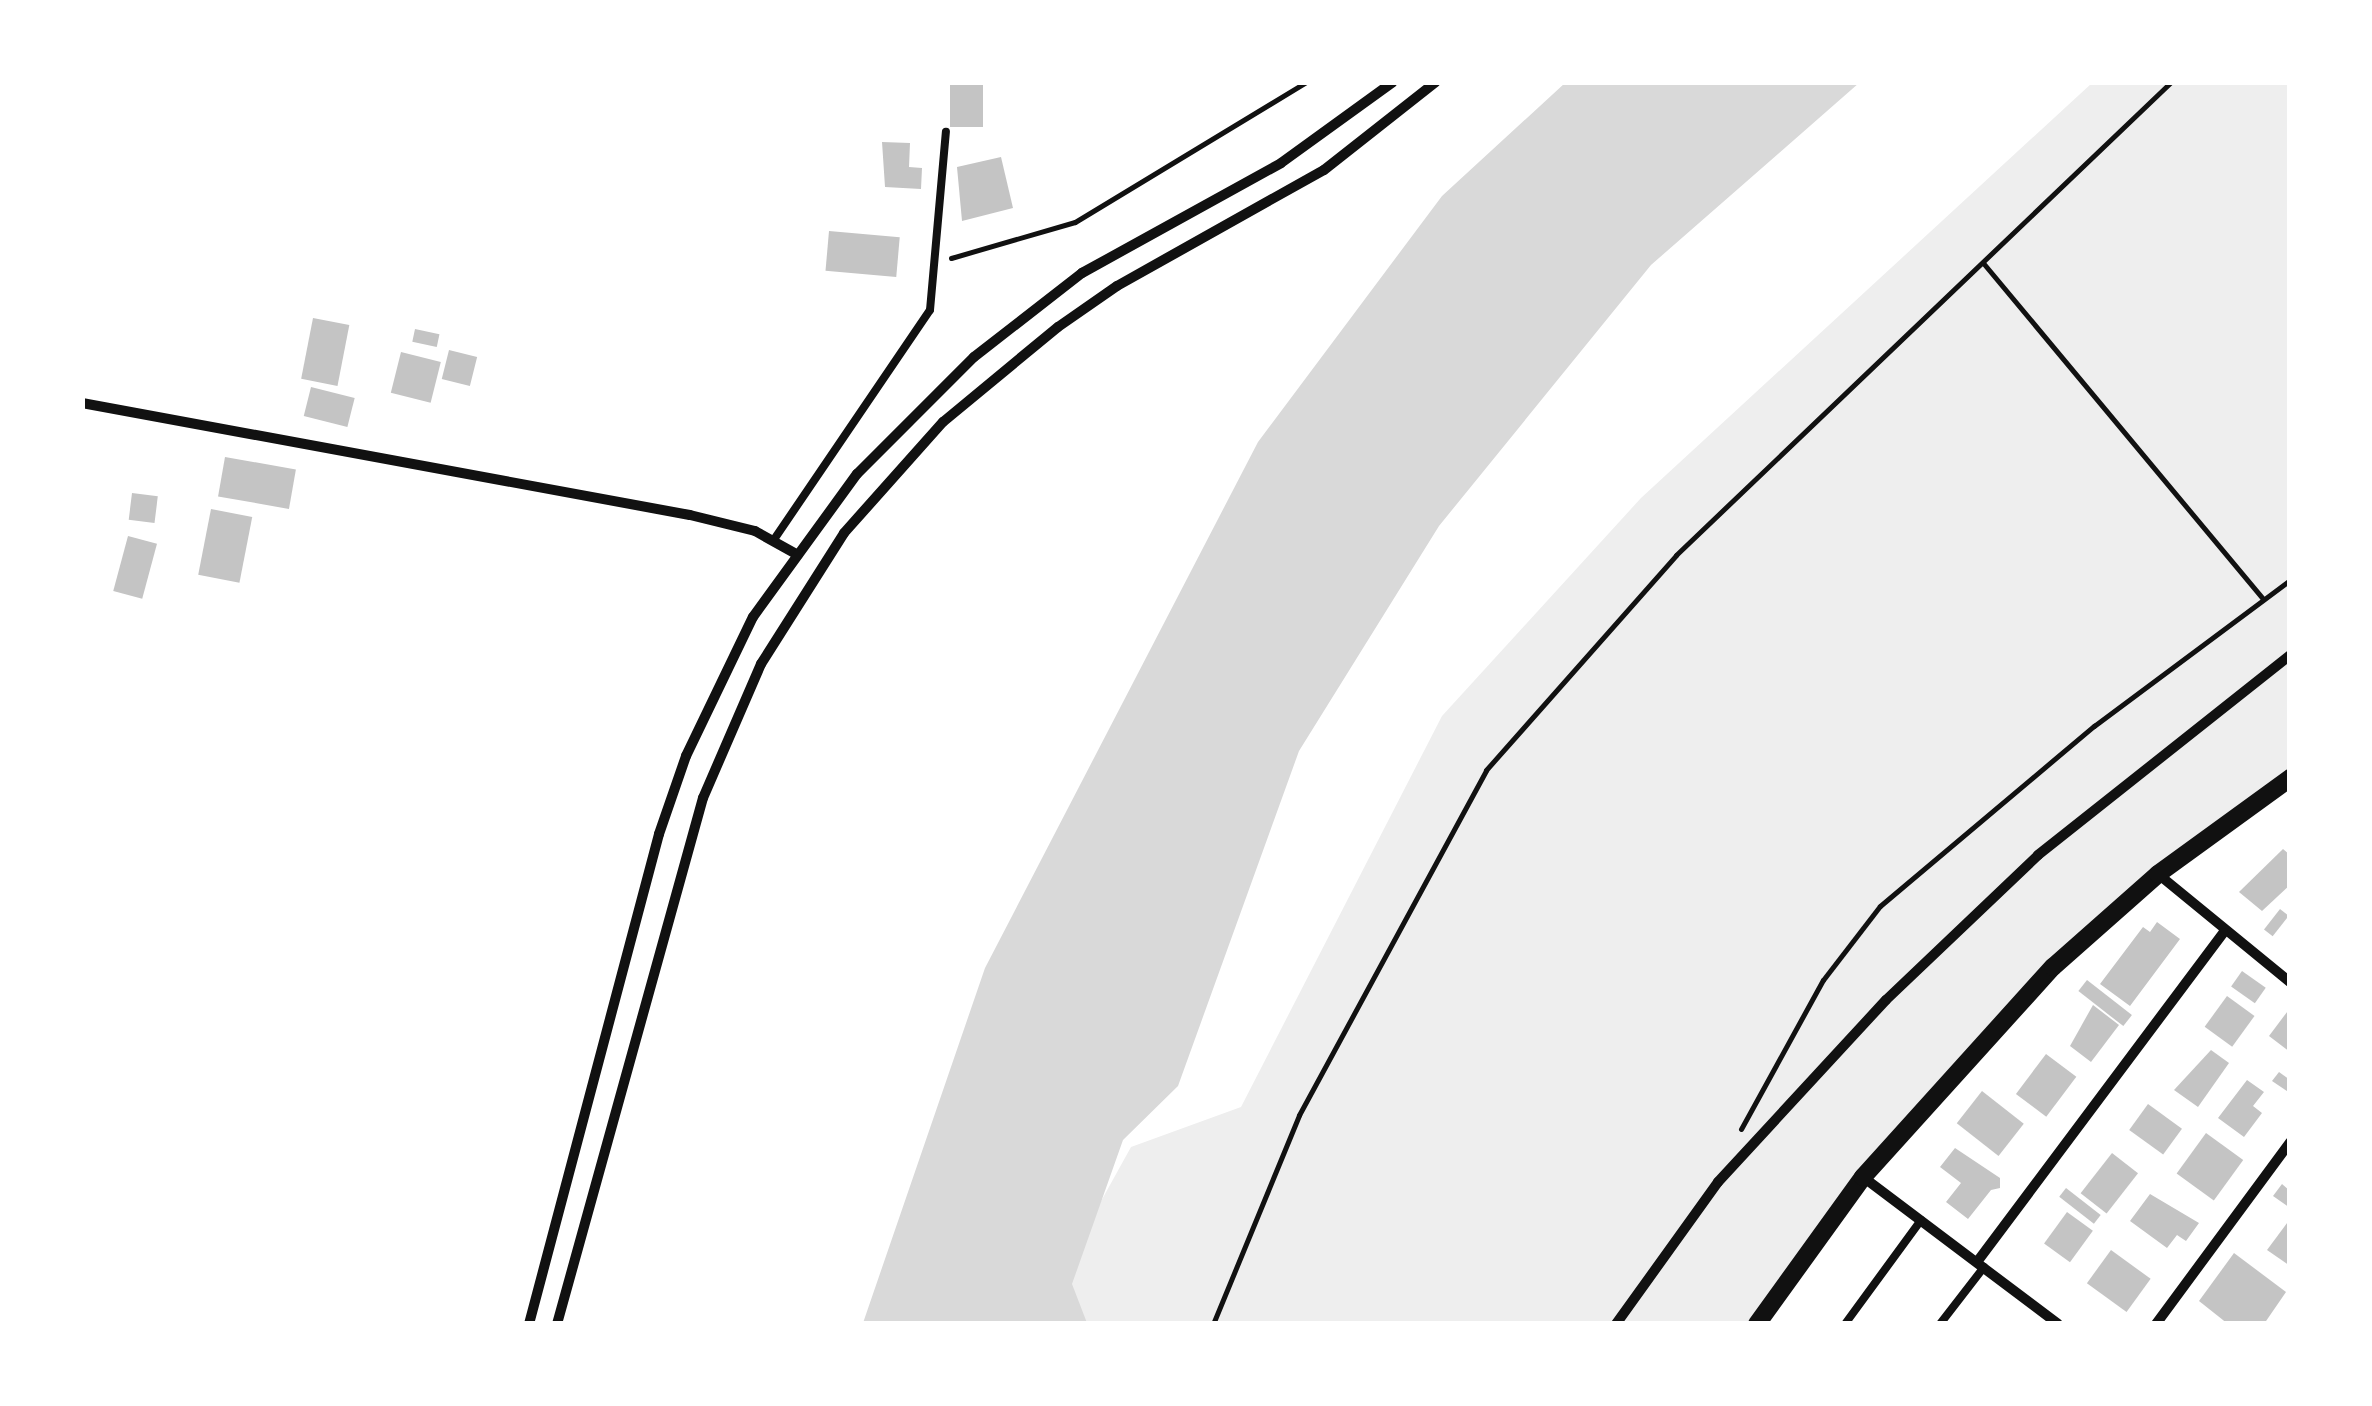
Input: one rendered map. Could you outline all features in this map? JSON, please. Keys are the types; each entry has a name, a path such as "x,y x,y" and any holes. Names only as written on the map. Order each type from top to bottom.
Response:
{"street":[{"path":"528,1324 686,756 753,617 856,474 1025,314 1082,273 1281,163 1394,82"},
{"path":"557,1324 703,798 762,664 844,534 943,422 1058,327 1118,286 1324,170 1436,82"},
{"path":"82,402 690,515 773,541 798,554"},
{"path":"1616,1324 1718,1182 1886,1000 2038,855 2290,656"},
{"path":"1757,1324 1863,1177 2054,967 2158,874 2290,778"},
{"path":"2158,874 2224,933 2290,982"},
{"path":"1980,1265 2224,933"},
{"path":"2156,1324 2290,1142"},
{"path":"1863,1177 2058,1324"}],"lane":[{"path":"773,541 909,348 930,310 938,262 946,132"},
{"path":"1845,1324 1921,1220"},
{"path":"1940,1324 1980,1265"}],"path":[{"path":"938,262 1075,222 1306,82"},
{"path":"1213,1324 1299,1116 1486,770 1676,555 2172,82"},
{"path":"1984,264 2264,600"},
{"path":"1733,1147 1756,1094 1823,980 1880,906 2094,726 2290,580"}],"shaded area":[{"path":"1565,83 1859,83 1651,265 1439,526 1299,751 1178,1086 1123,1140 1072,1284 1087,1323 863,1323 985,968 1258,442 1442,196"},
{"path":"2092,83 2289,83 2289,778 2158,874 1950,1076 1757,1323 1065,1323 1053,1288 1131,1147 1241,1107 1442,716 1641,498"}],"building":[{"path":"950,82 983,82 983,127 950,127"},
{"path":"882,142 910,143 909,167 922,168 921,189 885,187"},
{"path":"1001,157 1013,208 962,221 957,167"},
{"path":"829,231 900,237 896,277 826,271"},
{"path":"313,318 349,325 337,386 301,379"},
{"path":"415,329 439,334 437,347 412,342"},
{"path":"449,350 477,357 470,386 442,379"},
{"path":"401,352 441,362 431,403 391,393"},
{"path":"311,387 355,398 347,427 304,416"},
{"path":"225,457 296,470 289,509 218,496"},
{"path":"132,493 158,496 155,523 129,520"},
{"path":"211,509 252,517 239,583 198,575"},
{"path":"128,536 157,544 142,599 113,591"},
{"path":"2283,849 2290,855 2290,885 2262,911 2239,892"},
{"path":"2280,909 2289,916 2273,936 2264,929"},
{"path":"2157,922 2180,939 2130,1006 2100,984 2143,927 2150,932"},
{"path":"2242,971 2266,988 2255,1003 2231,987"},
{"path":"2087,980 2132,1015 2123,1026 2078,991"},
{"path":"2227,996 2255,1016 2232,1047 2205,1027"},
{"path":"2093,1005 2119,1025 2091,1062 2070,1046"},
{"path":"2290,1008 2290,1052 2269,1036"},
{"path":"2211,1050 2229,1063 2198,1107 2174,1090"},
{"path":"2046,1054 2076,1077 2046,1117 2016,1094"},
{"path":"2279,1072 2290,1080 2290,1093 2272,1081"},
{"path":"2247,1080 2264,1092 2253,1106 2262,1113 2244,1137 2218,1118"},
{"path":"1982,1091 2024,1124 1999,1156 1957,1123"},
{"path":"2148,1104 2182,1129 2163,1155 2129,1130"},
{"path":"2206,1133 2243,1160 2214,1200 2177,1173"},
{"path":"1955,1148 2000,1178 2000,1188 1991,1190 1968,1219 1946,1202 1961,1183 1940,1167"},
{"path":"2112,1153 2138,1173 2107,1214 2081,1193"},
{"path":"2282,1184 2290,1191 2290,1208 2273,1196"},
{"path":"2066,1188 2101,1215 2094,1224 2059,1197"},
{"path":"2150,1194 2199,1223 2186,1241 2177,1235 2167,1248 2130,1221"},
{"path":"2067,1212 2093,1231 2070,1262 2044,1244"},
{"path":"2290,1219 2290,1266 2267,1250"},
{"path":"2111,1250 2151,1279 2127,1312 2087,1283"},
{"path":"2234,1253 2286,1292 2264,1324 2228,1324 2199,1301"}]}
